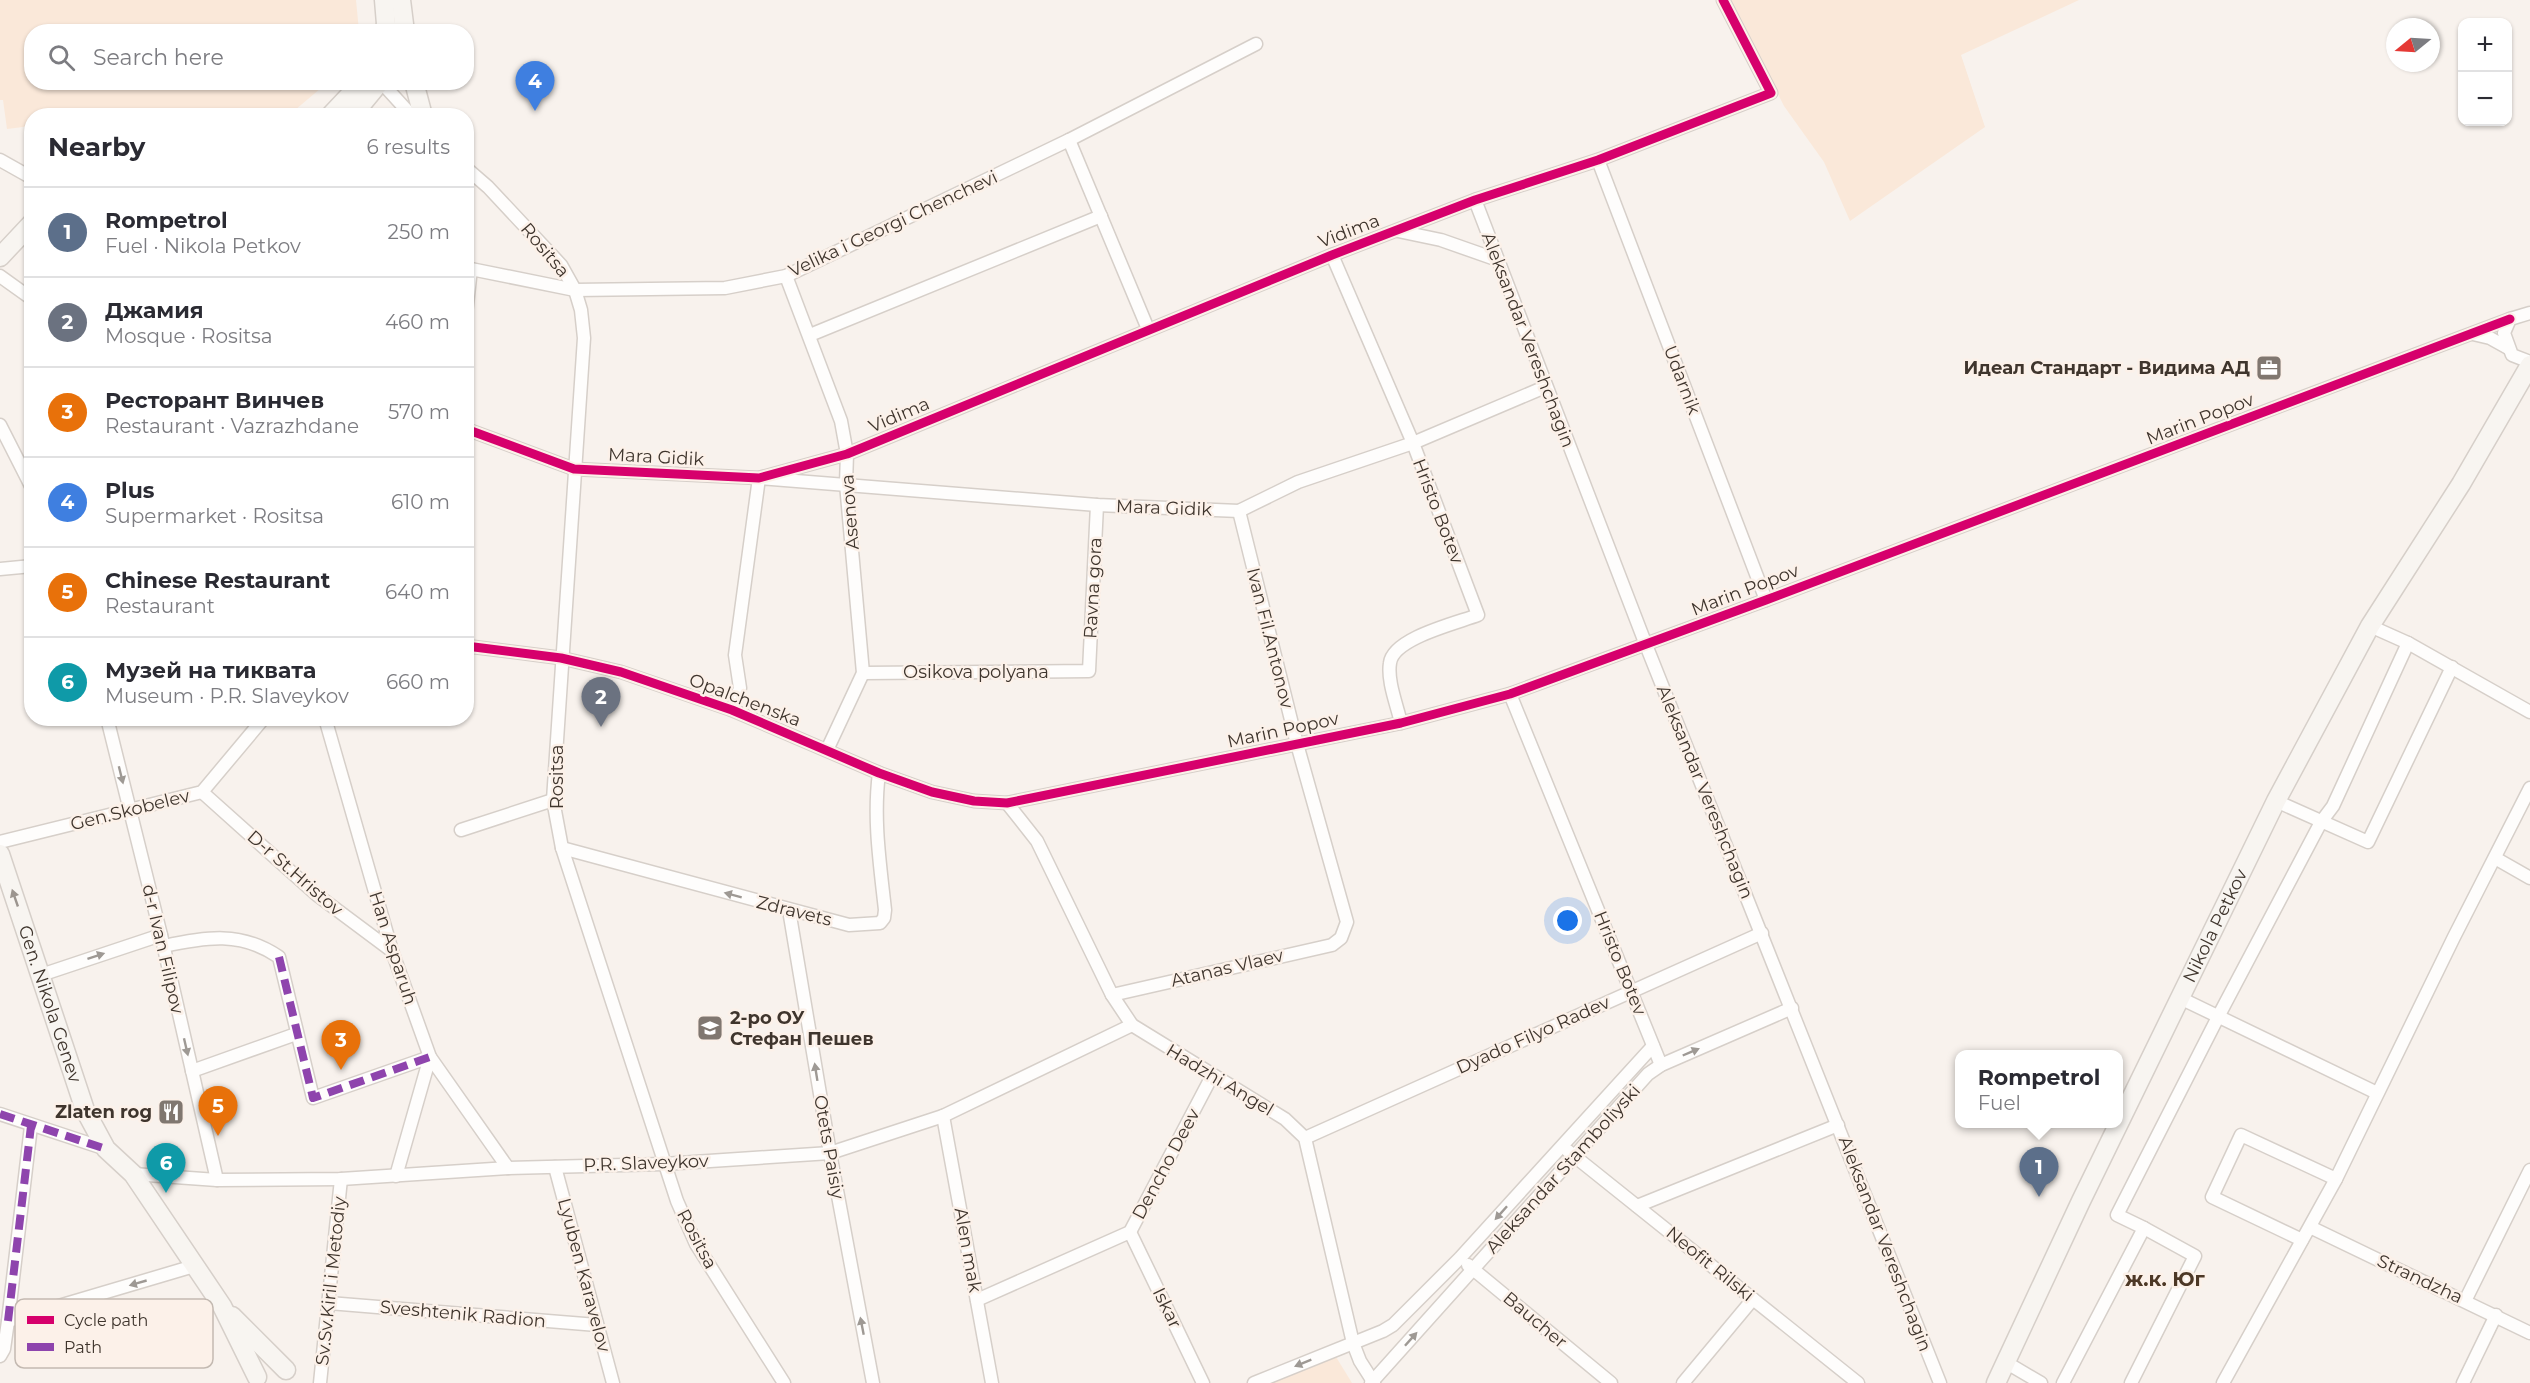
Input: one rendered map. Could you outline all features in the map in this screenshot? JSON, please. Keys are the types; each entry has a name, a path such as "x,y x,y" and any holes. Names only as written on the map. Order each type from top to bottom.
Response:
{"main road":[{"path":"384,0 386,24"},
{"path":"401,0 402,24"},
{"path":"338,108 354,90"},
{"path":"359,108 373,90"},
{"path":"416,90 421,108"},
{"path":"0,257 24,232"},
{"name":"Nikola Petkov","path":"2123,1115 2276,801 2370,626 2461,484 2530,363"},
{"name":"Nikola Petkov","path":"2461,484 2510,422 2530,386"},
{"name":"Gen. Nikola Genev","path":"0,854 85,1110 106,1149 133,1174 222,1306"},
{"name":"Nikola Petkov","path":"1996,1383 2117,1128"},
{"path":"222,1306 292,1376"},
{"path":"222,1306 255,1380 264,1370 272,1368 292,1376"}],"street":[{"name":"Vidima","path":"847,454 1332,255 1475,200 1598,160 1771,93 1723,0"},
{"name":"Velika i Georgi Chenchevi","path":"474,270 575,290 725,288 786,276 1069,140 1256,44"},
{"path":"388,90 404,108"},
{"path":"1069,140 1148,329"},
{"path":"0,160 24,174"},
{"name":"Udarnik","path":"1598,160 1766,600"},
{"name":"Rositsa","path":"474,175 561,265 575,290 581,310 584,338 553,800 562,849 677,1201 696,1244 784,1383"},
{"name":"Aleksandar Vereshchagin","path":"1475,200 1646,645 1940,1383"},
{"path":"810,335 1101,216"},
{"path":"1397,230 1441,240 1498,260"},
{"name":"Hristo Botev","path":"1332,255 1413,443 1478,615 1412,639 1390,660 1390,672 1401,723"},
{"path":"0,276 24,293"},
{"name":"Asenova","path":"786,276 841,421 847,454 846,484 863,673"},
{"name":"Marin Popov","path":"1007,803 1401,723 1510,694 2530,313"},
{"path":"2510,319 2504,333 2508,348 2512,355 2530,363"},
{"path":"2473,334 2490,338 2508,348"},
{"name":"Mara Gidik","path":"474,432 574,469 759,478 1097,505 1239,511 1298,482 1413,443 1545,387"},
{"path":"0,425 24,473"},
{"name":"Mara Gidik","path":"759,478 847,454"},
{"path":"732,710 740,688 735,656 759,478"},
{"name":"Ravna gora","path":"1089,671 1097,505"},
{"name":"Ivan Fil.Antonov","path":"1239,511 1297,744 1347,922 1341,938"},
{"path":"0,568 24,566"},
{"path":"2370,626 2408,643 2530,712"},
{"path":"2131,1383 2195,1256 2117,1215 2218,1017 2321,822 2333,806 2408,643"},
{"name":"Opalchenska","path":"474,647 561,658 621,672 732,710 879,773 932,792 974,801 1007,803"},
{"path":"2276,801 2368,842 2452,667"},
{"name":"Osikova polyana","path":"863,673 1089,671"},
{"path":"827,750 863,673"},
{"name":"Hristo Botev","path":"1510,694 1661,1065"},
{"name":"d-r Ivan Filipov","path":"109,726 162,941 217,1180"},
{"name":"Gen.Skobelev","path":"0,842 202,792 257,726"},
{"name":"Han Asparuh","path":"327,726 392,951 430,1057 508,1168"},
{"name":"Zdravets","path":"562,849 849,925 880,923 884,918 885,910 876,809 879,773"},
{"path":"2223,1383 2336,1179 2377,1092 2530,788"},
{"name":"D-r St.Hristov","path":"202,792 317,895 392,951"},
{"path":"461,830 553,800"},
{"name":"Hadzhi Angel","path":"1007,803 1037,841 1112,995 1132,1025 1285,1119 1305,1138"},
{"path":"2495,858 2530,878"},
{"name":"Otets Paisiy","path":"789,910 830,1153 873,1383"},
{"name":"Dyado Filyo Radev","path":"1305,1138 1762,933"},
{"path":"41,975 162,941 225,938 268,949 279,957 313,1098 430,1057"},
{"name":"Atanas Vlaev","path":"1112,995 1332,945 1341,938"},
{"path":"2180,998 2377,1092"},
{"name":"Aleksandar Stamboliyski","path":"1373,1382 1648,1074 1661,1065 1792,1008"},
{"name":"P.R. Slaveykov","path":"133,1174 217,1180 341,1179 508,1168 664,1164 830,1153 943,1116 1132,1025"},
{"path":"192,1071 297,1034"},
{"name":"Aleksandar Stamboliyski","path":"1254,1383 1393,1325 1460,1258 1653,1046"},
{"path":"396,1176 430,1057"},
{"name":"Dencho Deev","path":"977,1300 1131,1232 1212,1076"},
{"path":"0,1114 106,1149"},
{"name":"Alen mak","path":"943,1116 992,1383"},
{"path":"0,1356 4,1349 8,1321 31,1125"},
{"path":"1638,1206 1838,1125"},
{"path":"2302,1240 2212,1197 2241,1135 2336,1179"},
{"path":"1305,1138 1353,1343 1360,1361 1373,1382"},
{"name":"Neofit Rilski","path":"1562,1146 1858,1383"},
{"name":"Lyuben Karavelov","path":"555,1167 613,1383"},
{"path":"2465,1301 2530,1170"},
{"name":"Sv.Sv.Kiril i Metodiy","path":"320,1383 341,1179"},
{"name":"Strandzha","path":"2310,1227 2530,1333"},
{"path":"2063,1383 2144,1228"},
{"name":"Iskar","path":"1131,1232 1203,1383"},
{"name":"Baucher","path":"1460,1258 1611,1383"},
{"path":"82,1299 194,1266"},
{"path":"1683,1383 1753,1299"},
{"name":"Sveshtenik Radion","path":"329,1303 597,1325"},
{"path":"2463,1383 2496,1315"},
{"path":"8,1321 15,1319"},
{"path":"2007,1363 2041,1383"}],"shaded area":[{"path":"0,0 356,0 358,24 24,24 24,90 319,90 297,108 24,108 24,127 7,129 3,100 0,100"},
{"path":"1731,0 2079,0 1961,55 1985,127 1850,221 1824,162 1784,106"},
{"path":"1333,1352 1352,1383 1267,1383"}],"marked path":[{"path":"279,957 313,1098 430,1057"},
{"path":"0,1114 106,1149"},
{"path":"8,1321 31,1126"}],"cycle path":[{"path":"474,432 574,469 759,478 847,454 1332,255 1475,200 1598,160 1771,93 1723,0"},
{"path":"474,647 561,658 621,672 732,710 879,773 932,792 974,801 1007,803 1401,723 1510,694 1766,600 2510,319"}],"place":[{"name":"Plus","path":"535,111"},
{"name":"Идеал Стандарт - Видима АД","path":"2269,368"},
{"name":"Джамия","path":"601,727"},
{"name":"2-ро ОУ Стефан Пешев","path":"710,1028"},
{"name":"Ресторант Винчев","path":"341,1070"},
{"name":"Zlaten rog","path":"171,1112"},
{"name":"Chinese Restaurant","path":"218,1136"},
{"name":"Музей на тиквата","path":"166,1193"},
{"name":"Rompetrol","path":"2039,1197"}],"district":[{"name":"ж.к. Юг","path":"2165,1279"}]}
